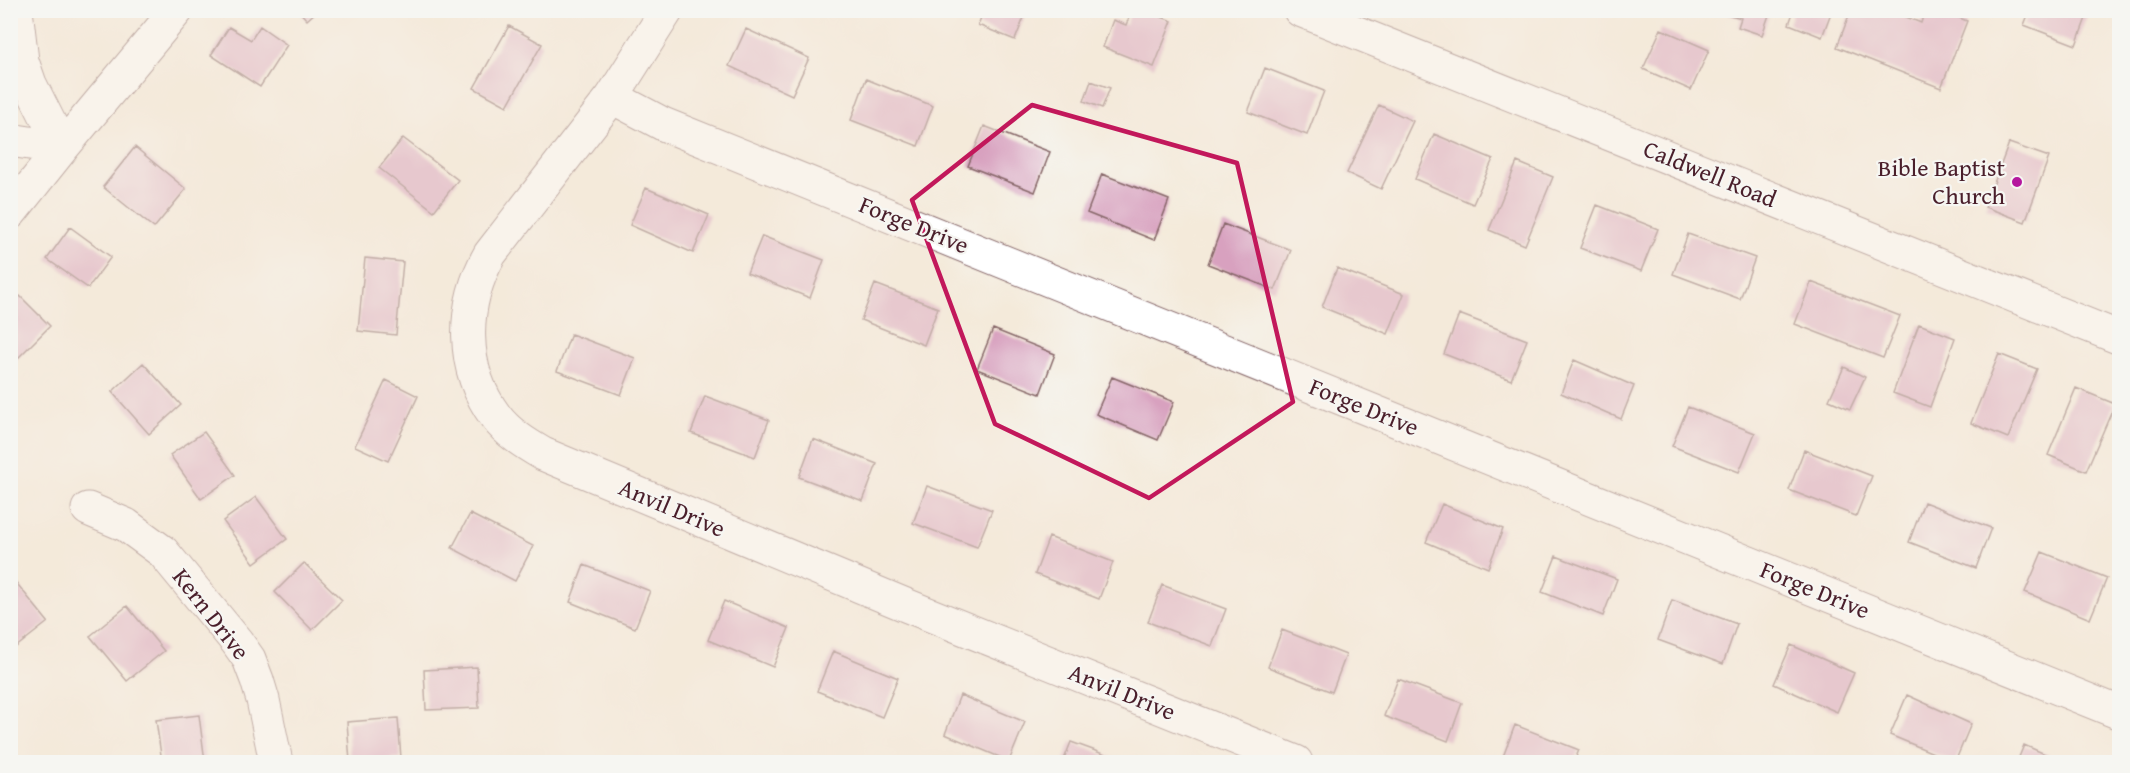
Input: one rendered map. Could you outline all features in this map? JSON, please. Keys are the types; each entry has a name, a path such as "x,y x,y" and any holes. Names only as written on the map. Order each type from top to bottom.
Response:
{"street":[{"path":"16,10 22,61 30,84 62,148"},
{"path":"10,213 177,10"},
{"name":"Anvil Drive","path":"666,10 612,97 490,254 477,283 469,313 469,352 476,380 496,418 520,440 543,454 908,606 1296,762"},
{"name":"Caldwell Road","path":"1300,10 2120,338"},
{"name":"Forge Drive","path":"612,97 663,124 2120,713"},
{"path":"10,140 62,148"},
{"name":"Kern Drive","path":"88,509 126,525 163,552 237,642 249,659 257,680 276,762"}],"highlighted area":[{"path":"1032,105 1237,163 1293,402 1149,498 995,424 912,200"}],"building":[{"path":"298,10 318,10 307,20"},
{"path":"984,10 1027,10 1015,40 978,25"},
{"path":"1132,10 1143,10 1172,21 1154,67 1103,47 1113,20 1126,25"},
{"path":"1727,10 1756,10 1769,15 1762,35 1738,27 1741,18 1726,14"},
{"path":"1794,10 1832,10 1822,37 1789,24"},
{"path":"1851,10 1889,10 1921,23 1925,10 1940,10 1967,21 1941,88 1837,47"},
{"path":"2030,10 2089,10 2076,45 2024,25"},
{"path":"260,26 287,45 260,87 211,55 229,27 251,40"},
{"path":"509,26 542,44 507,106 474,88"},
{"path":"746,29 809,58 792,95 729,66"},
{"path":"1661,29 1709,50 1691,90 1643,69"},
{"path":"1265,68 1324,91 1307,135 1248,112"},
{"path":"866,79 933,106 918,146 851,120"},
{"path":"1091,81 1110,88 1102,108 1084,101"},
{"path":"1379,105 1413,121 1381,189 1347,173"},
{"path":"984,126 1050,152 1035,192 968,166"},
{"path":"1434,134 1493,159 1473,204 1415,179"},
{"path":"403,138 458,180 434,211 379,168"},
{"name":"Bible Baptist Church","path":"2009,143 2049,157 2025,222 1985,207"},
{"path":"135,147 186,189 154,228 103,187"},
{"path":"1517,162 1553,177 1525,245 1489,230"},
{"path":"1102,174 1169,200 1154,240 1087,213"},
{"path":"646,188 709,215 693,253 630,225"},
{"path":"1597,205 1658,229 1641,271 1580,248"},
{"path":"1223,224 1291,250 1275,290 1208,264"},
{"path":"70,227 111,257 88,288 47,259"},
{"path":"1688,234 1755,258 1740,299 1673,274"},
{"path":"762,236 824,260 810,298 747,273"},
{"path":"365,258 403,262 396,335 358,331"},
{"path":"1337,268 1404,294 1388,334 1322,307"},
{"path":"1811,282 1900,316 1883,358 1795,324"},
{"path":"875,284 938,308 924,345 861,320"},
{"path":"20,296 50,326 10,366 10,305"},
{"path":"1459,314 1527,340 1511,380 1444,354"},
{"path":"1919,324 1955,338 1930,407 1893,393"},
{"path":"993,329 1055,354 1040,394 977,369"},
{"path":"571,334 635,358 621,395 557,371"},
{"path":"1999,354 2037,369 2008,438 1971,423"},
{"path":"1574,360 1634,386 1621,419 1561,393"},
{"path":"143,363 181,405 149,434 112,392"},
{"path":"1844,367 1865,377 1850,409 1829,400"},
{"path":"1112,377 1174,402 1158,440 1096,414"},
{"path":"386,380 418,396 388,461 355,446"},
{"path":"2076,388 2115,404 2086,471 2048,455"},
{"path":"705,396 769,420 755,457 691,433"},
{"path":"1688,407 1755,433 1739,472 1672,446"},
{"path":"204,432 235,475 201,499 170,455"},
{"path":"813,439 877,464 863,501 799,477"},
{"path":"1804,450 1872,476 1856,516 1789,490"},
{"path":"927,486 992,510 977,547 913,523"},
{"path":"256,497 287,539 254,563 223,521"},
{"path":"1924,502 1991,528 1976,568 1909,542"},
{"path":"1442,504 1503,529 1488,568 1426,542"},
{"path":"470,514 533,546 515,581 452,548"},
{"path":"1049,537 1113,562 1099,599 1035,574"},
{"path":"2042,552 2107,578 2090,619 2025,592"},
{"path":"1556,556 1617,579 1603,616 1542,592"},
{"path":"304,563 342,600 312,630 275,592"},
{"path":"584,565 650,591 635,628 570,602"},
{"path":"14,580 48,622 16,647 10,639 10,583"},
{"path":"1162,585 1226,609 1212,646 1148,622"},
{"path":"1672,600 1737,624 1723,664 1658,640"},
{"path":"724,601 789,628 773,667 708,640"},
{"path":"127,606 164,651 127,681 90,636"},
{"path":"1282,630 1346,655 1332,692 1268,667"},
{"path":"1791,645 1854,673 1837,712 1774,684"},
{"path":"833,651 898,678 882,717 817,691"},
{"path":"477,667 479,708 426,710 424,670"},
{"path":"1398,679 1462,703 1448,741 1384,716"},
{"path":"960,695 1025,722 1009,761 945,734"},
{"path":"1907,695 1971,724 1955,762 1890,735"},
{"path":"199,715 205,762 162,762 156,720"},
{"path":"398,718 401,758 350,762 347,722"},
{"path":"1515,725 1579,750 1574,762 1501,762"},
{"path":"1071,742 1093,750 1122,762 1063,762"},
{"path":"2024,745 2045,754 2064,762 2017,762"}],"place":[{"name":"Bible Baptist Church","path":"2017,182"}]}
